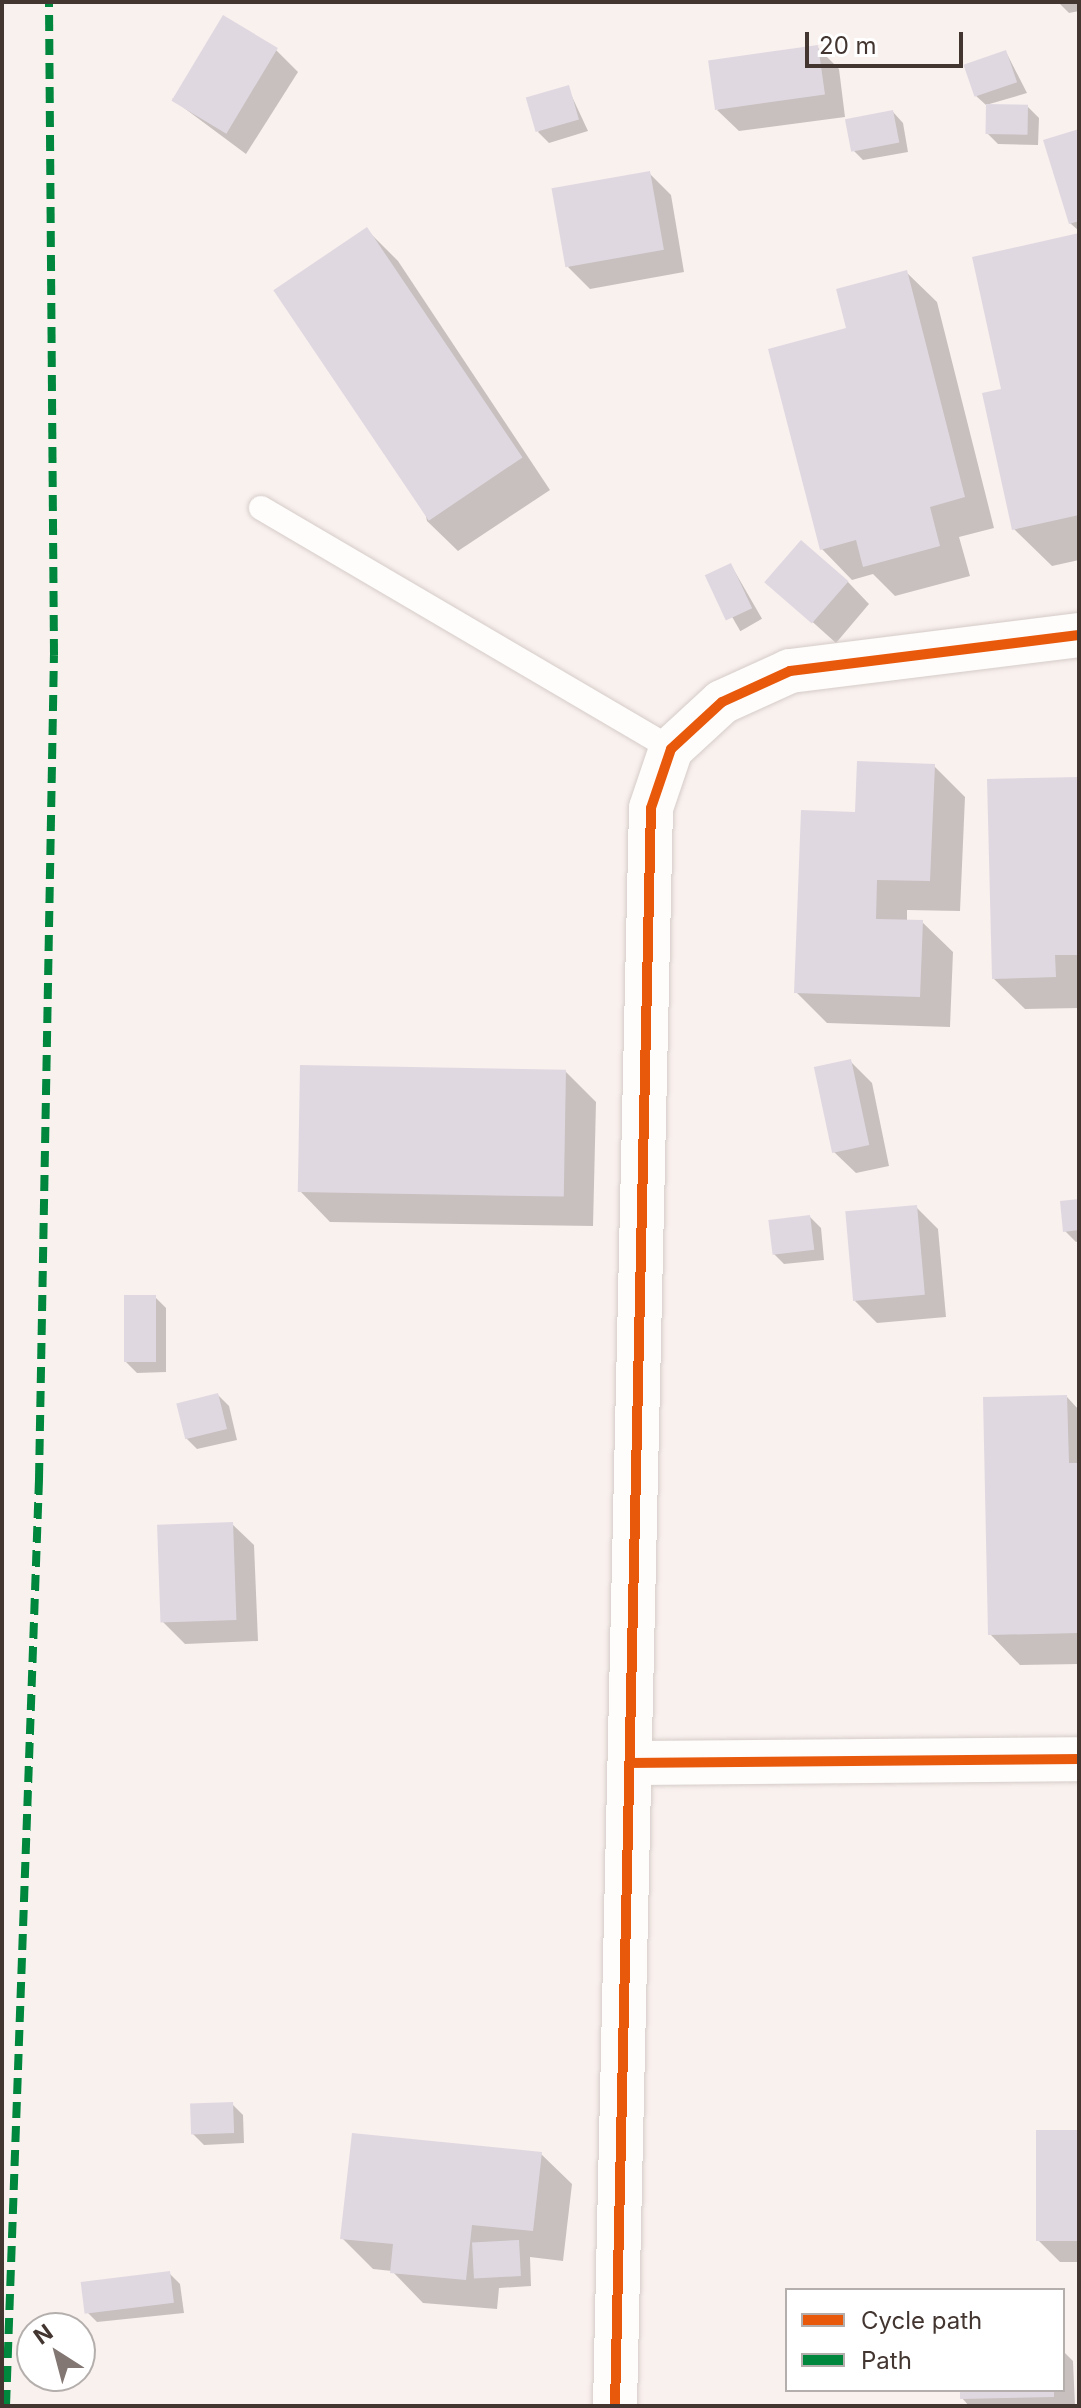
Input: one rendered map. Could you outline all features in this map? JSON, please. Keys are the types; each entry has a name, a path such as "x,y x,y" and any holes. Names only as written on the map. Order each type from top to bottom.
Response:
{"street":[{"path":"615,2406 651,808 671,749 722,702 790,671 1079,635"},
{"path":"631,1763 1079,1759"}],"lane":[{"path":"261,508 671,749"}],"building":[{"path":"223,15 278,48 226,134 171,101"},
{"path":"818,45 825,95 715,110 708,60"},
{"path":"1006,50 1017,82 975,97 963,65"},
{"path":"569,85 579,120 536,132 526,97"},
{"path":"986,104 1028,105 1027,135 985,134"},
{"path":"893,110 899,142 851,152 845,119"},
{"path":"1079,129 1079,221 1069,224 1043,140"},
{"path":"650,171 664,250 565,267 552,188"},
{"path":"367,227 522,457 429,521 273,290"},
{"path":"1079,233 1079,515 1012,530 982,393 1001,389 972,257"},
{"path":"907,270 965,497 930,507 940,546 863,567 856,540 820,550 768,349 846,328 836,289"},
{"path":"801,540 849,581 812,624 764,582"},
{"path":"731,563 752,608 726,621 705,575"},
{"path":"857,761 935,764 930,881 877,880 876,919 923,920 920,997 794,993 801,810 855,812"},
{"path":"1079,777 1079,955 1055,955 1056,977 992,979 987,779"},
{"path":"851,1059 869,1145 832,1153 814,1067"},
{"path":"300,1065 566,1070 564,1197 298,1192"},
{"path":"1079,1199 1079,1230 1063,1232 1060,1201"},
{"path":"917,1205 925,1295 853,1301 845,1211"},
{"path":"810,1215 814,1250 773,1255 768,1220"},
{"path":"124,1295 156,1295 156,1362 124,1362"},
{"path":"218,1393 227,1429 185,1439 176,1403"},
{"path":"1067,1395 1069,1463 1079,1463 1079,1633 988,1635 983,1397"},
{"path":"233,1522 236,1620 160,1623 157,1525"},
{"path":"233,2102 234,2133 191,2134 190,2104"},
{"path":"1036,2130 1079,2130 1079,2241 1036,2241"},
{"path":"352,2133 542,2152 533,2231 472,2225 466,2280 390,2273 393,2244 340,2239"},
{"path":"519,2240 521,2276 474,2278 472,2242"},
{"path":"170,2271 174,2303 84,2312 81,2282"},
{"path":"960,2392 1054,2392 1054,2397 960,2399"}],"marked path":[{"path":"6,2406 39,1479 54,655 49,2"}],"cycle path":[{"path":"615,2406 651,808 671,749 722,702 790,671 1079,635"},
{"path":"631,1763 1079,1759"}]}
